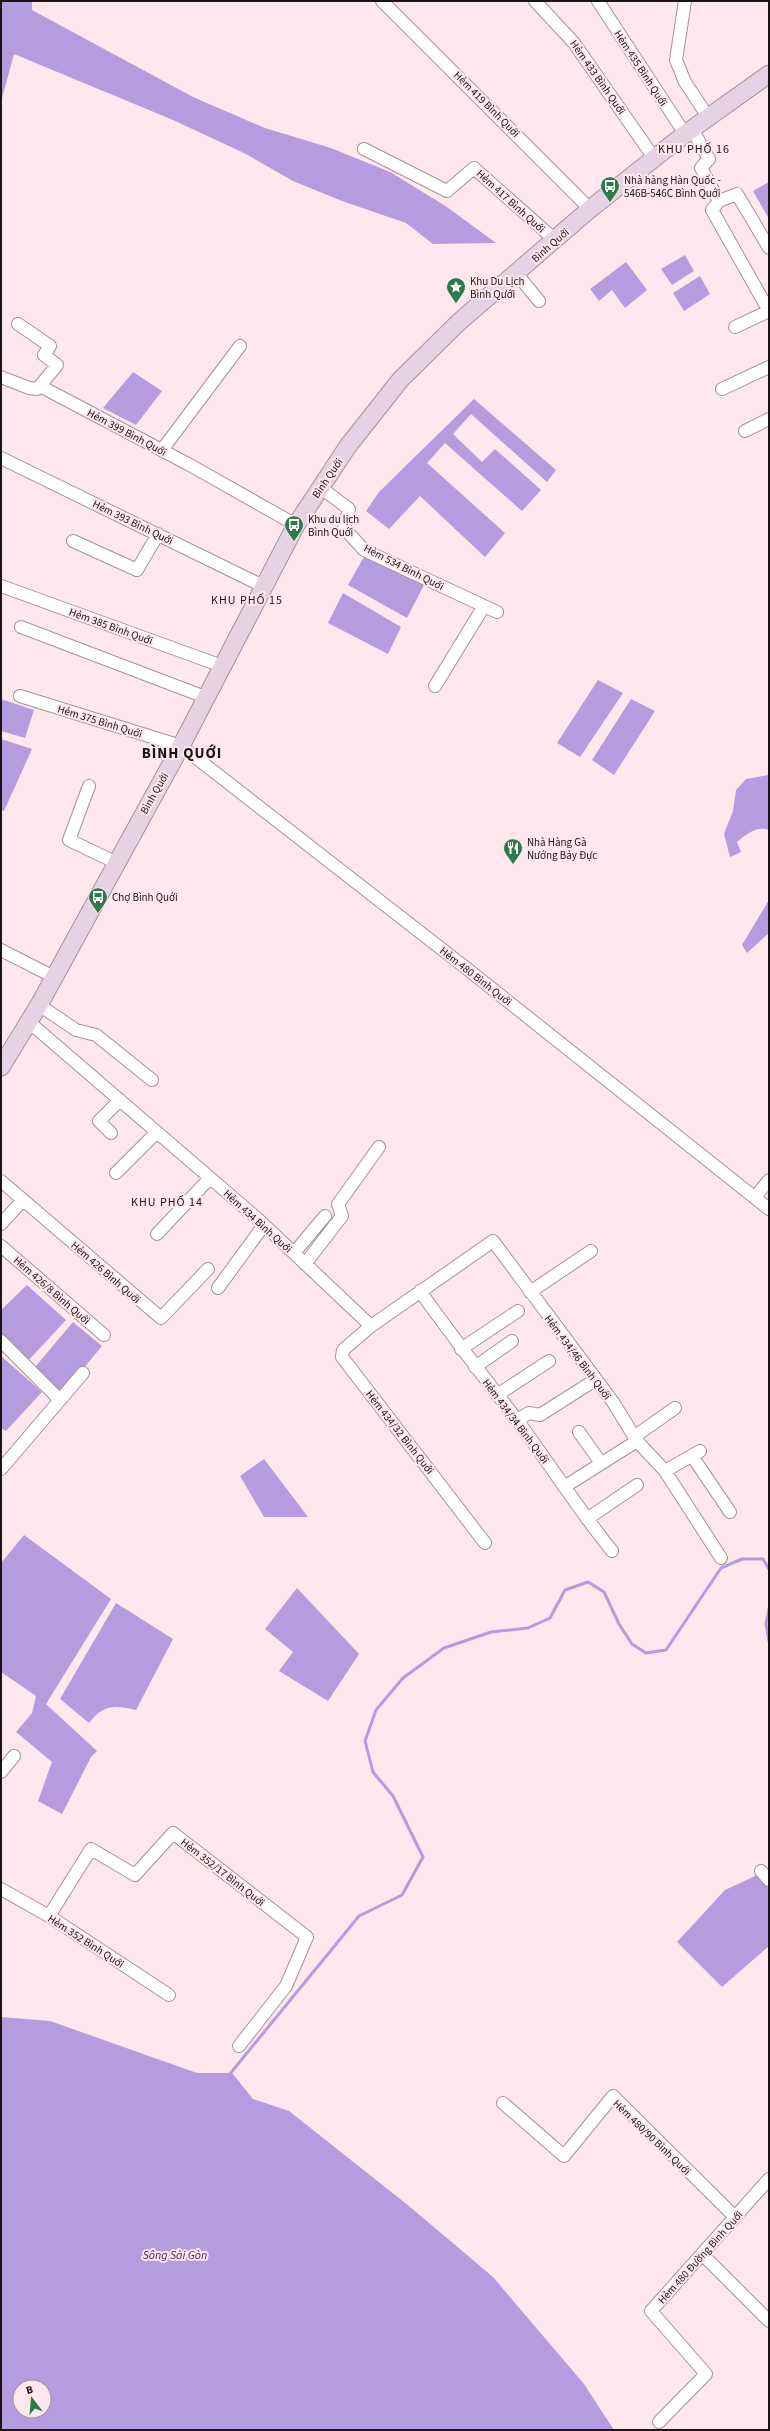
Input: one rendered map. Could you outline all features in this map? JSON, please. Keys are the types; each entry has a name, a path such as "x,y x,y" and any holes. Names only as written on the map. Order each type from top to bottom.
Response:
{"main road":[{"name":"Bình Quới","path":"1,1067 39,1005 115,862 181,746 296,525 348,446 401,379 459,322 590,209 688,132 769,74"}],"street":[{"name":"Hẻm 419 Bình Quới","path":"382,1 590,209"},
{"name":"Hẻm 433 Bình Quới","path":"535,1 574,43 654,158"},
{"name":"Hẻm 435 Bình Quới","path":"598,1 688,132 709,159 701,168 720,201"},
{"path":"685,1 676,60 685,82 708,117"},
{"name":"Hẻm 417 Bình Quới","path":"364,149 447,191 474,168 555,240"},
{"path":"735,327 769,311 712,210 720,201 737,194 769,248"},
{"path":"516,273 539,301"},
{"path":"1,377 29,388 37,389 57,365 44,355 50,346 18,324"},
{"path":"162,450 240,346"},
{"path":"722,389 769,367"},
{"name":"Hẻm 399 Bình Quới","path":"40,386 162,450 296,525"},
{"path":"745,431 769,419"},
{"name":"Hẻm 393 Bình Quới","path":"1,458 265,587"},
{"name":"Hẻm 534 Bình Quới","path":"320,487 349,509 344,528 364,550 497,612"},
{"path":"73,541 137,570 158,534"},
{"name":"Hẻm 385 Bình Quới","path":"1,586 222,666"},
{"path":"435,686 484,606"},
{"path":"21,627 206,697"},
{"name":"Hẻm 375 Bình Quới","path":"20,696 181,746"},
{"name":"Hẻm 480 Bình Quới","path":"181,746 466,968 769,1209"},
{"path":"89,786 69,840 115,862"},
{"path":"1,950 54,977"},
{"path":"39,1005 76,1030 96,1035 152,1080"},
{"name":"Hẻm 434 Bình Quới","path":"29,1022 264,1225 371,1326"},
{"path":"111,1133 99,1121 120,1100"},
{"path":"116,1173 157,1132"},
{"path":"305,1264 342,1216 338,1204 379,1148"},
{"path":"157,1234 210,1178"},
{"path":"755,1197 769,1180"},
{"name":"Hẻm 426 Bình Quới","path":"1,1181 161,1318 208,1269"},
{"path":"1,1224 23,1200"},
{"path":"294,1253 325,1216"},
{"path":"218,1288 264,1225"},
{"name":"Hẻm 434/46 Bình Quới","path":"420,1291 493,1241 595,1380 636,1439 665,1471 721,1558"},
{"name":"Hẻm 426/8 Bình Quới","path":"1,1246 104,1335"},
{"path":"530,1292 591,1251"},
{"path":"371,1326 420,1291"},
{"name":"Hẻm 434/34 Bình Quới","path":"420,1291 461,1349 517,1420 587,1519 612,1551"},
{"path":"461,1349 518,1311"},
{"name":"Hẻm 434/32 Bình Quới","path":"371,1326 343,1350 342,1357 485,1543"},
{"path":"1,1341 60,1400"},
{"path":"475,1367 512,1341"},
{"path":"497,1395 549,1361"},
{"path":"1,1469 83,1373"},
{"path":"517,1420 529,1413 540,1415 595,1380"},
{"path":"564,1487 636,1439 675,1408"},
{"path":"579,1432 601,1463"},
{"path":"665,1471 696,1453 730,1512"},
{"path":"587,1519 637,1485"},
{"path":"1,1772 14,1756"},
{"name":"Hẻm 352/17 Bình Quới","path":"49,1916 91,1849 136,1875 173,1833 307,1937 286,1986 239,2046"},
{"path":"761,1871 769,1880"},
{"name":"Hẻm 352 Bình Quới","path":"1,1890 49,1916 169,1996"},
{"name":"Hẻm 480/90 Bình Quới","path":"503,2103 564,2156 613,2096 735,2217"},
{"name":"Hẻm 480 Đường Bình Quới","path":"659,2422 706,2374 651,2311 769,2179"},
{"path":"702,2254 769,2321"}],"water":[{"path":"1,1 32,1 32,10 193,97 265,128 331,148 390,172 447,207 496,243 433,244 406,223 342,201 293,181 244,153 173,120 14,54 1,102"},
{"path":"769,182 769,219 753,191"},
{"path":"685,255 694,271 672,285 661,269"},
{"path":"626,262 647,290 625,308 612,290 599,301 590,289"},
{"path":"700,276 710,294 684,311 673,293"},
{"path":"133,372 162,391 136,425 103,408"},
{"path":"474,399 556,470 547,482 471,414 453,434 482,462 495,449 541,490 522,511 445,443 427,463 505,533 485,557 420,496 389,529 366,511 379,492"},
{"path":"365,555 424,585 407,618 348,585"},
{"path":"343,593 401,627 388,654 328,623"},
{"path":"598,680 623,693 580,757 557,743"},
{"path":"1,699 34,710 25,738 1,731"},
{"path":"631,699 655,711 614,775 592,760"},
{"path":"1,739 32,749 4,811 1,810"},
{"path":"769,775 769,830 760,829 747,834 737,842 741,852 730,857 724,834 733,811 736,790 746,779"},
{"path":"769,900 769,933 747,953 742,945"},
{"path":"27,1285 66,1320 27,1362 1,1336 1,1310"},
{"path":"73,1322 102,1346 62,1394 35,1367"},
{"path":"1,1356 42,1392 6,1431 1,1428"},
{"path":"264,1459 308,1517 264,1517 240,1476"},
{"path":"24,1535 111,1599 46,1704 97,1751 91,1757 62,1814 38,1801 52,1762 16,1732 32,1713 36,1696 1,1672 1,1563"},
{"path":"297,1588 359,1654 328,1701 279,1671 293,1652 265,1629"},
{"path":"116,1603 173,1639 136,1710 122,1707 104,1709 99,1712 89,1723 60,1699"},
{"path":"757,1875 769,1888 769,1946 722,1987 677,1942 725,1890"},
{"name":"Sông Sài Gòn","path":"1,2017 50,2021 197,2073 232,2073 253,2099 289,2111 409,2206 493,2277 584,2384 614,2430 1,2430"}],"waterway":[{"path":"229,2075 359,1916 402,1895 423,1857 393,1796 373,1772 365,1741 376,1710 403,1678 444,1648 491,1632 528,1628 550,1618 565,1590 588,1582 604,1592 619,1624 632,1644 646,1653 666,1650 721,1568 742,1559 763,1559 769,1569"},
{"path":"769,1609 766,1624 769,1641"}],"place":[{"name":"Nhà hàng Hàn Quốc - 546B-546C Bình Quới","path":"610,203"},
{"name":"Khu Du Lịch Bình Qưới","path":"456,304"},
{"name":"Khu du lịch Bình Quới","path":"294,542"},
{"name":"Nhà Hàng Gà Nướng Bảy Đực","path":"513,865"},
{"name":"Chợ Bình Quới","path":"98,914"}],"district":[{"name":"KHU PHỐ 16","path":"694,149"},
{"name":"KHU PHỐ 15","path":"247,600"},
{"name":"BÌNH QUỚI","path":"182,753"},
{"name":"KHU PHỐ 14","path":"167,1202"}]}
